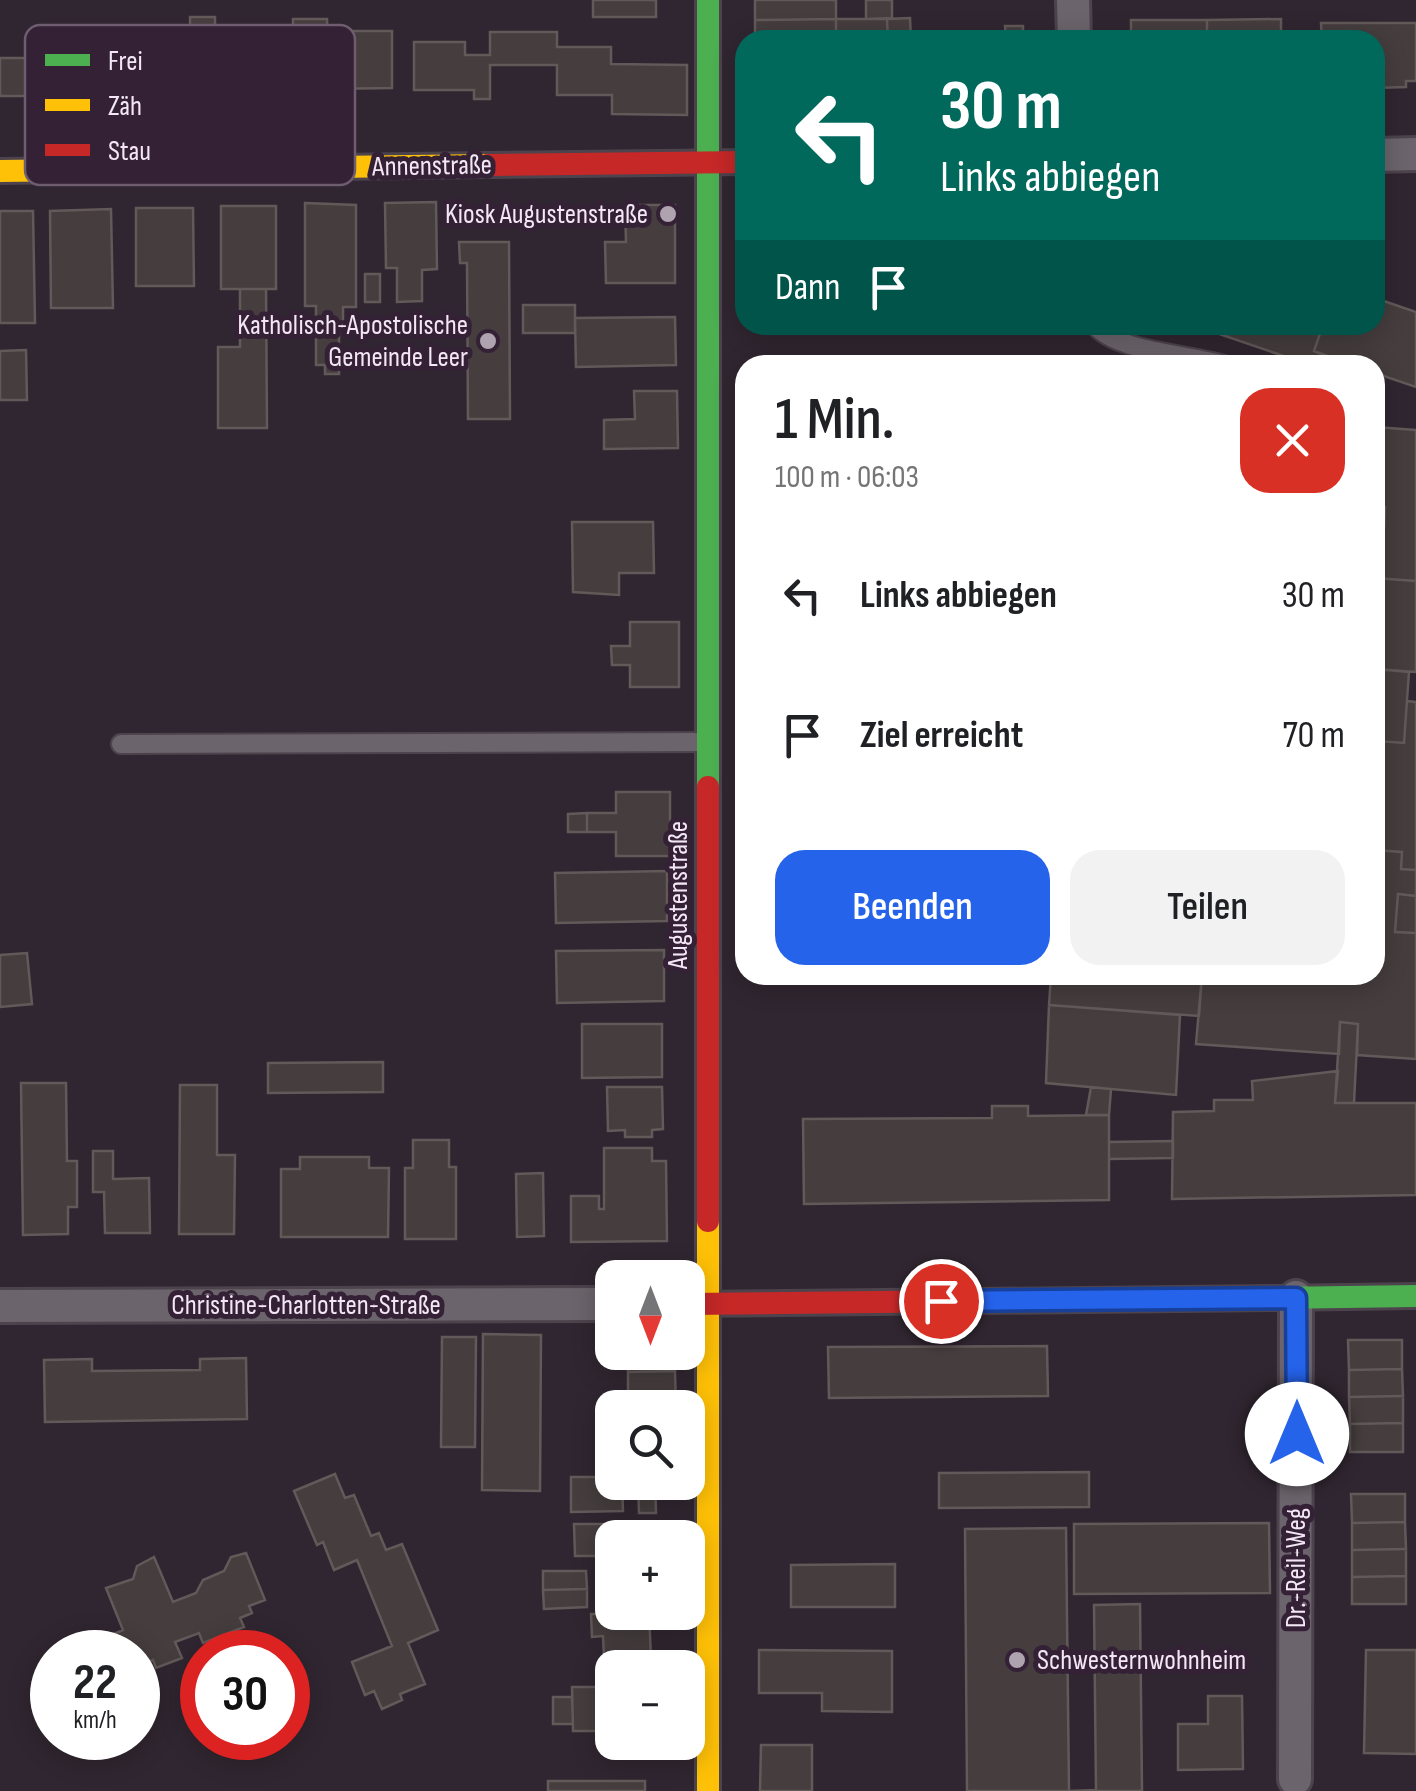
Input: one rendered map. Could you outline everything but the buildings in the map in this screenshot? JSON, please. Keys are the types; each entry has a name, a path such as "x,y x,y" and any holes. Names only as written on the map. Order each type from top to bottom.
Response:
{"street":[{"name":"Augustenstraße","path":"699,1260 708,742 708,0"},
{"path":"1073,0 1074,30"},
{"path":"1385,155 1416,154"},
{"name":"Annenstraße","path":"355,166 735,162"},
{"name":"Annenstraße","path":"0,171 25,171"},
{"path":"705,1304 1416,1296"},
{"name":"Dr.-Reil-Weg","path":"1295,1779 1296,1298"},
{"name":"Christine-Charlotten-Straße","path":"0,1306 595,1304"},
{"name":"Augustenstraße","path":"699,1370 708,1791"}],"lane":[{"path":"1105,335 1178,355"},
{"path":"121,744 708,742"}],"traffic: fast":[{"path":"708,0 708,787"},
{"path":"1274,1298 1416,1296"}],"traffic: slow":[{"path":"355,167 488,165"},
{"path":"0,171 25,171"},
{"path":"708,1221 708,1791"}],"traffic: jam":[{"path":"488,165 735,162"},
{"path":"708,787 708,1221"},
{"path":"705,1304 1274,1298"}],"place":[{"name":"Kiosk Augustenstraße","path":"668,214"},
{"name":"Katholisch-Apostolische Gemeinde Leer","path":"488,341"},
{"name":"Schwesternwohnheim","path":"1017,1660"}],"route":[{"path":"941,1301 1296,1298 1297,1434"}]}
